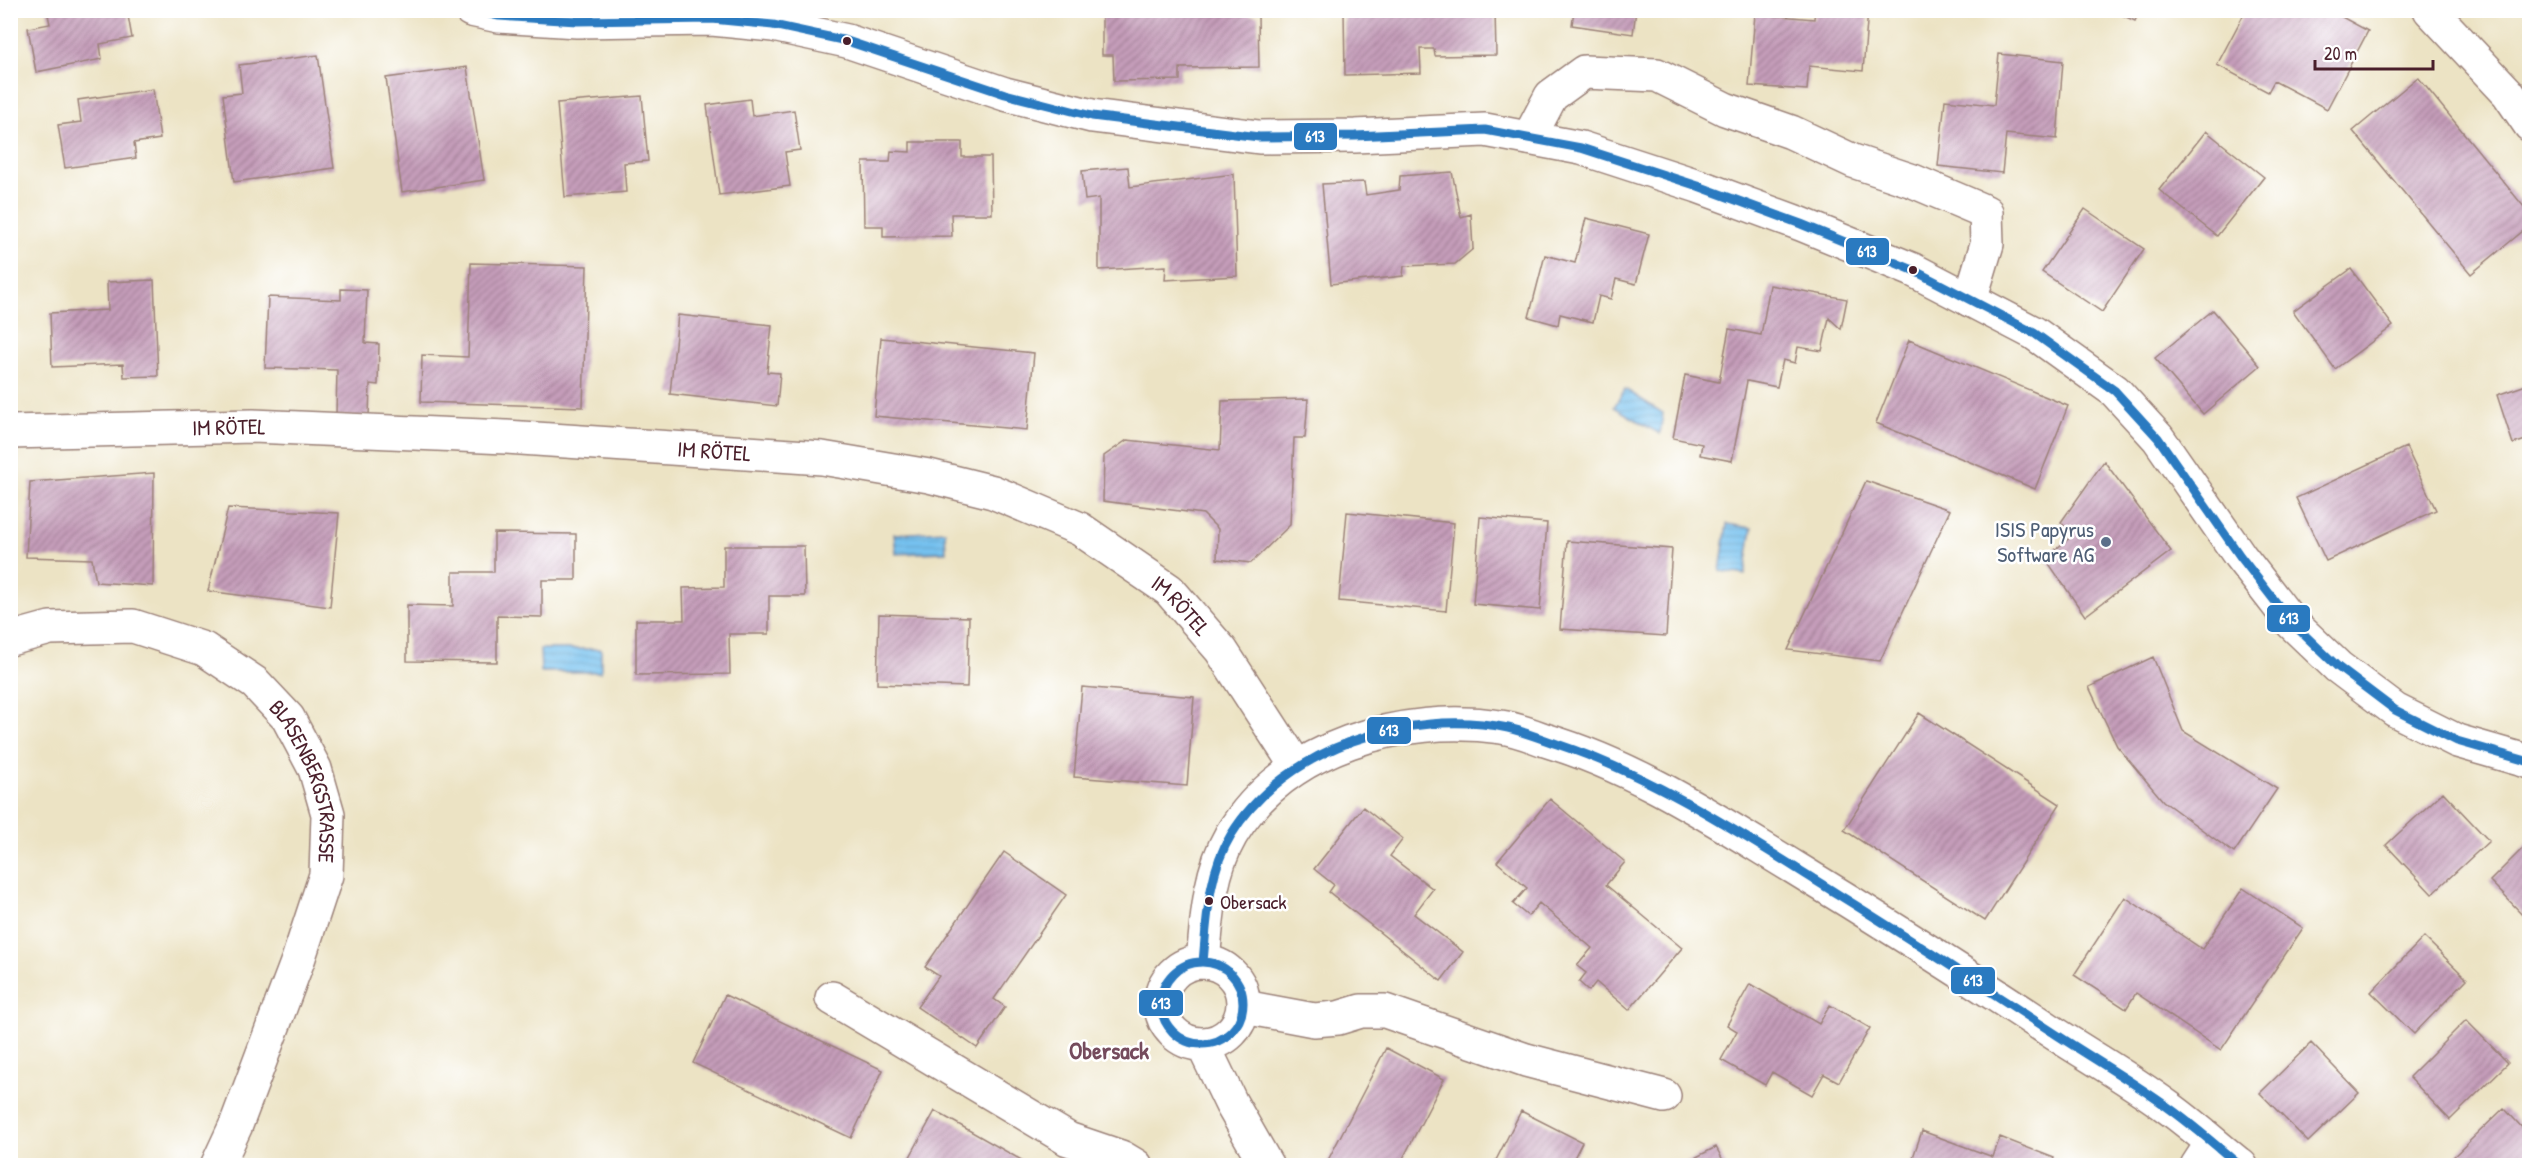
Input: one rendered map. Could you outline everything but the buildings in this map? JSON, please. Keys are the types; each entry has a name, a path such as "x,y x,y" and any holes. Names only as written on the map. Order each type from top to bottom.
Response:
{"street":[{"path":"471,10 499,16 577,21 737,16 847,42 1005,94 1092,116 1260,137 1355,136 1485,130 1581,148 1698,186 1913,270 2034,333 2115,391 2158,438 2240,556 2292,623 2338,668 2396,710 2457,741 2529,762"},
{"path":"2430,10 2508,93 2529,125"},
{"path":"1529,138 1551,96 1584,72 1657,75 1725,109 1791,132 1853,161 1913,181 1986,212 1987,244 1970,300"},
{"name":"IM RÖTEL","path":"10,432 253,426 518,438 822,458 929,476 993,492 1080,529 1168,590 1221,650 1297,767"},
{"name":"BLASENBERGSTRASSE","path":"10,639 50,628 133,626 204,649 255,683 288,718 315,769 328,814 326,875 298,960 236,1125 217,1166"},
{"path":"1203,962 1209,901 1218,866 1232,835 1256,803 1297,767 1368,734 1441,723 1503,727 1569,746 1646,778 1902,933 2169,1108 2205,1154 2241,1166"},
{"path":"1203,962 1214,964 1233,976 1243,996 1244,1007 1235,1030 1215,1043 1203,1045 1180,1039 1171,1030 1162,1009 1165,986 1172,975 1191,963 1203,962"},
{"path":"832,998 1068,1139 1121,1157 1136,1166"},
{"path":"1244,1007 1314,1020 1338,1018 1361,1011 1385,1011 1526,1060 1664,1096"},
{"path":"1203,1045 1231,1103 1267,1166"}],"water":[{"path":"1625,389 1663,413 1660,434 1614,407"},
{"path":"1727,524 1752,528 1745,575 1720,571"},
{"path":"945,531 946,552 896,554 894,534"},
{"path":"540,649 601,649 601,672 541,672"}],"transit line":[{"name":"613","path":"473,10 499,16 577,21 712,19 773,25 847,41 1005,94 1092,116 1259,137 1355,136 1485,130 1581,148 1698,186 1801,224 1913,270 2034,333 2115,391 2158,438 2240,556 2292,623 2338,667 2395,710 2457,741 2530,762"},
{"name":"613","path":"1203,962 1213,880 1223,849 1254,804 1283,778 1316,757 1353,741 1391,730 1431,724 1470,723 1508,728 1595,758 1702,811 1893,929 2141,1088 2240,1166"},
{"name":"613","path":"1202,962 1218,965 1231,974 1240,987 1243,1003 1240,1019 1231,1032 1218,1041 1202,1044 1186,1041 1173,1032 1164,1019 1161,1003 1164,987 1173,974 1186,965 1202,962"}],"place":[{"name":"ISIS Papyrus Software AG","path":"2106,542"},
{"name":"Obersack","path":"1209,901"}],"district":[{"name":"Obersack","path":"1109,1051"}]}
